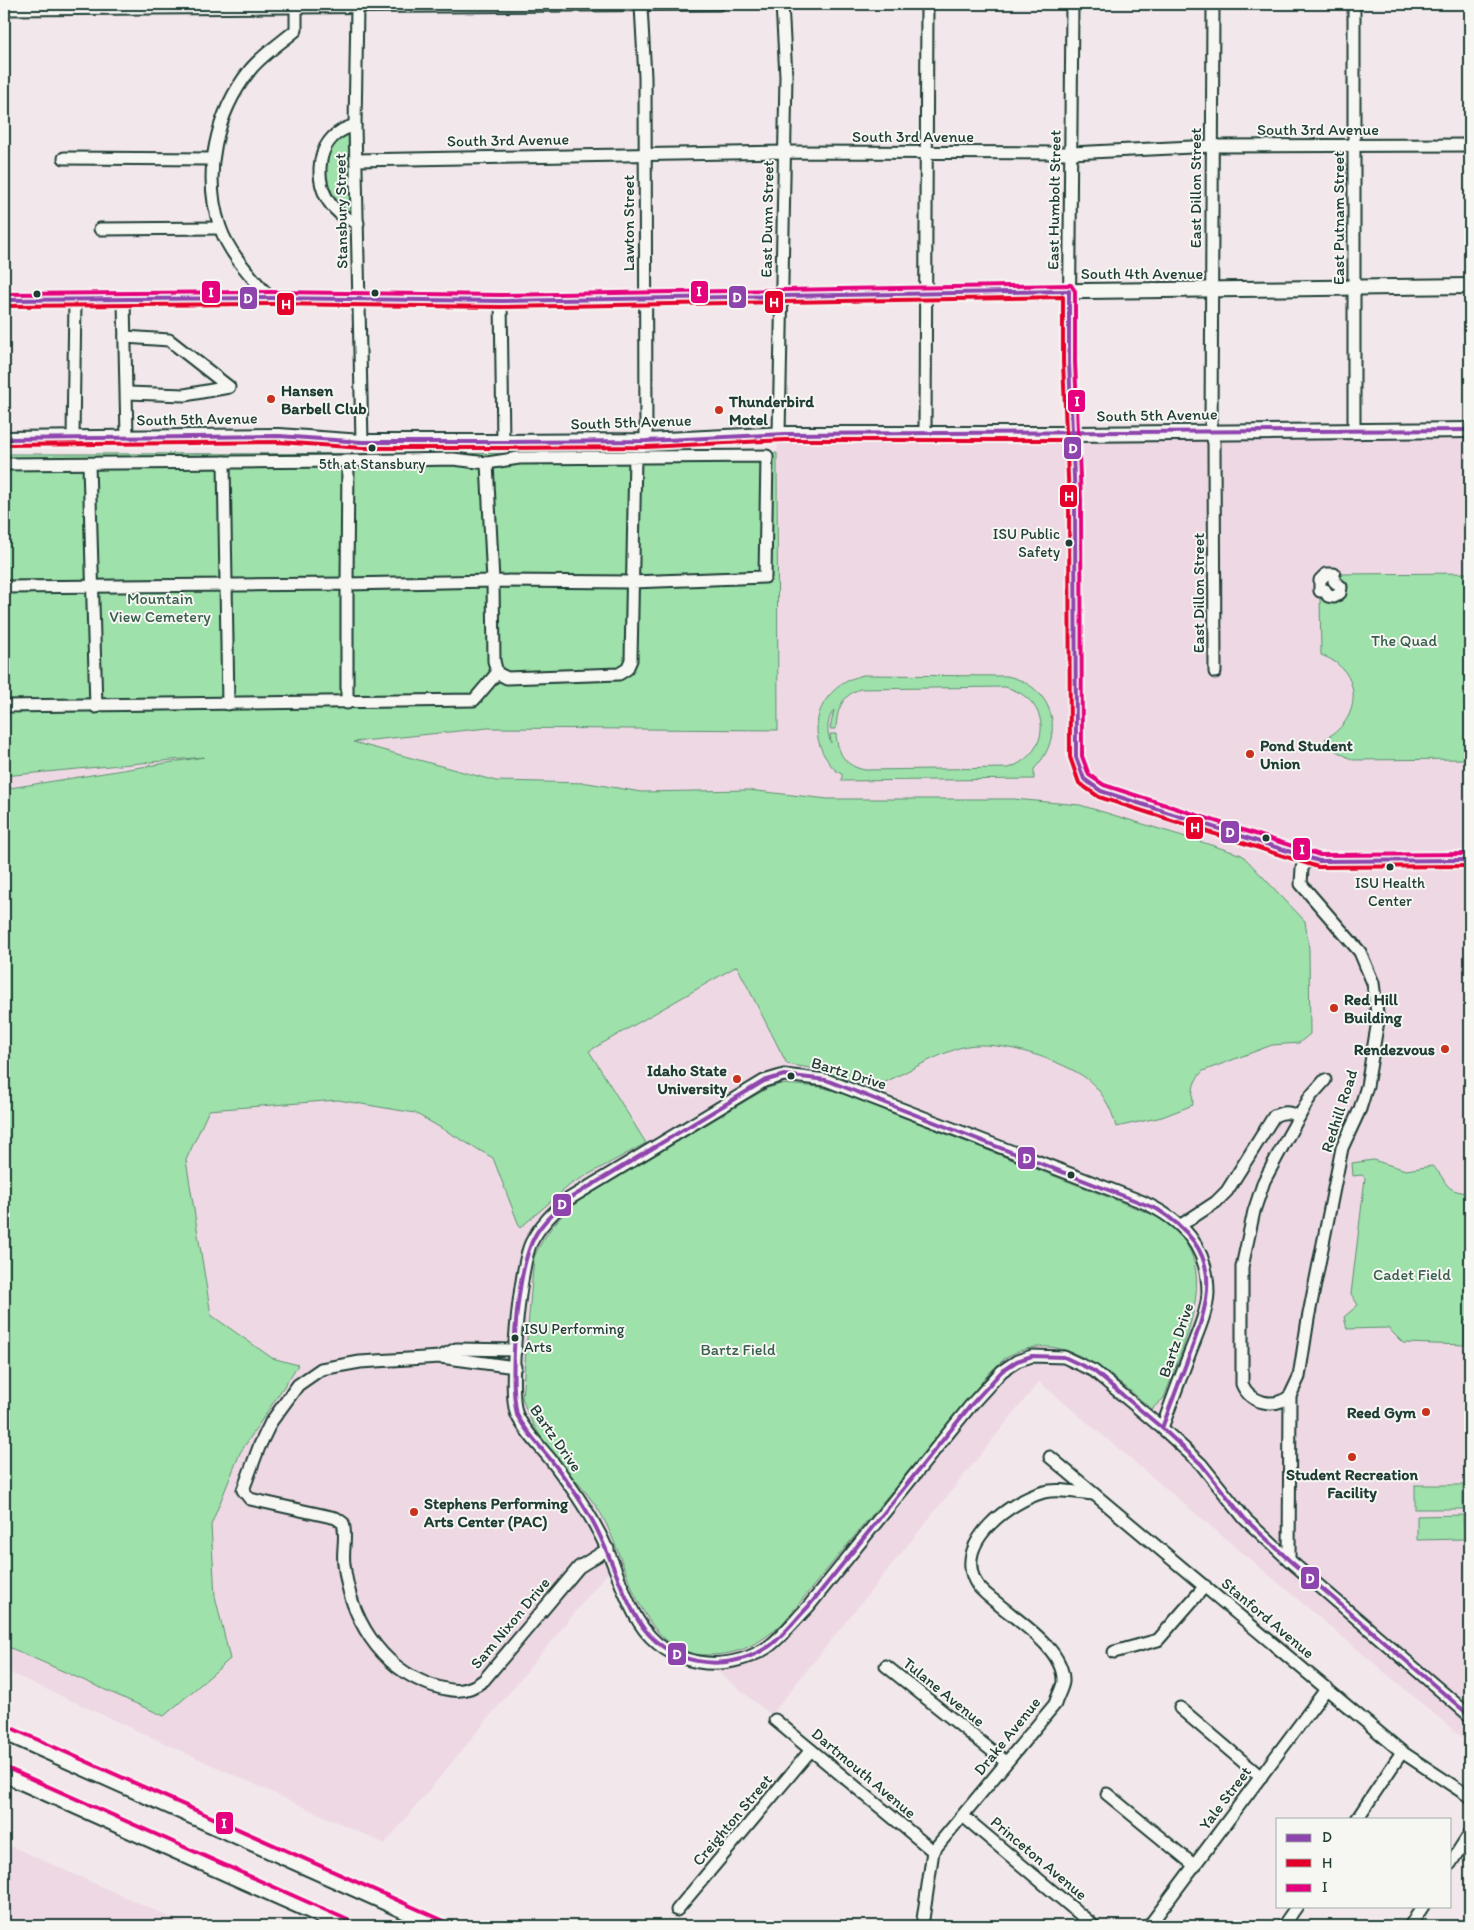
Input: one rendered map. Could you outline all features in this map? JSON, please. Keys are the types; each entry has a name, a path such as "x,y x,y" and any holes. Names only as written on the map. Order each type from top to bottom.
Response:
{"highway":[{"path":"4,1732 439,1926"},
{"path":"4,1774 345,1926"}],"main road":[{"name":"South 4th Avenue","path":"4,300 124,301 270,298 501,301 782,297 926,292 1470,286"},
{"name":"South 5th Avenue","path":"4,439 279,436 362,442 503,442 646,441 779,434 1074,434 1470,430"}],"street":[{"path":"4,9 719,4"},
{"name":"East Dunn Street","path":"779,434 786,76 782,4"},
{"path":"925,434 927,4"},
{"name":"East Humbolt Street","path":"1072,4 1069,362 1074,434 1076,757 1079,770 1089,784 1113,796 1210,824 1308,858"},
{"name":"East Dillon Street","path":"1213,4 1211,432 1214,443 1215,672"},
{"name":"East Putnam Street","path":"1354,4 1354,431"},
{"name":"Lawton Street","path":"640,6 644,77 646,441"},
{"path":"270,298 237,258 220,228 213,196 212,158 226,109 251,69 296,30 296,8"},
{"name":"Stansbury Street","path":"357,8 356,160 362,442"},
{"path":"356,125 340,131 331,140 323,155 320,168 321,184 326,198 334,209 358,223"},
{"name":"South 3rd Avenue","path":"356,160 644,153 1071,152 1212,146 1470,145"},
{"path":"64,158 212,158"},
{"path":"100,228 220,228"},
{"path":"73,437 75,301"},
{"path":"124,301 127,437"},
{"path":"501,301 503,442"},
{"path":"125,337 169,340 229,387 185,395 126,392"},
{"path":"4,464 348,461 454,458 487,463 519,458 767,456 766,577 632,582 493,581 226,586 4,587"},
{"path":"487,463 493,581 494,661 497,673 507,678 620,674 627,668 631,660 635,457"},
{"path":"347,703 348,461"},
{"path":"224,462 228,704"},
{"path":"89,464 96,707"},
{"path":"4,706 96,707 474,700 497,673"},
{"path":"1308,858 1319,861 1470,860"},
{"name":"Redhill Road","path":"1289,1560 1290,1396 1299,1378 1308,1319 1342,1148 1360,1109 1367,1086 1378,1021 1373,983 1360,952 1301,884 1302,868 1308,858"},
{"name":"Bartz Drive","path":"1162,1428 1204,1314 1208,1293 1205,1269 1199,1250 1181,1225 1164,1212 1143,1202 873,1096 826,1080 784,1075 764,1081 586,1187 551,1215 530,1244 523,1276 516,1350 513,1397 517,1414 527,1431 584,1506 608,1550 639,1622 654,1640 669,1652 687,1661 708,1664 727,1662 767,1647 786,1631 971,1405 1002,1371 1017,1361 1032,1356 1048,1355 1064,1357 1079,1362 1098,1374 1162,1428 1201,1464 1245,1519 1289,1560 1468,1710"},
{"name":"Redhill Road","path":"1290,1396 1282,1402 1272,1404 1255,1400 1246,1393 1242,1384 1242,1268 1254,1211 1264,1181 1310,1097 1325,1080"},
{"path":"1181,1225 1216,1202 1227,1191 1274,1116 1282,1112 1291,1113 1299,1117"},
{"name":"Sam Nixon Drive","path":"440,1357 456,1349 516,1350"},
{"name":"Sam Nixon Drive","path":"515,1367 440,1357 336,1365 321,1369 308,1376 298,1385 271,1422 259,1447 243,1490 250,1500 336,1518 343,1522 345,1529 343,1558 352,1603 362,1627 376,1647 408,1674 424,1683 458,1692 476,1686 490,1673 579,1567 608,1550"},
{"name":"Stanford Avenue","path":"1050,1457 1402,1752 1470,1797"},
{"name":"Drake Avenue","path":"933,1851 1054,1704 1063,1683 1060,1665 1049,1647 988,1596 975,1582 971,1566 975,1546 987,1527 1008,1508 1045,1492 1094,1494"},
{"path":"1114,1652 1158,1640 1206,1586"},
{"name":"Tulane Avenue","path":"886,1666 1006,1762"},
{"name":"Yale Street","path":"1149,1926 1327,1688"},
{"path":"1180,1708 1261,1777"},
{"name":"Dartmouth Avenue","path":"775,1720 933,1851"},
{"name":"Creighton Street","path":"677,1910 811,1750"},
{"path":"1358,1818 1402,1752"},
{"path":"1107,1794 1194,1866"},
{"name":"Princeton Avenue","path":"963,1816 1094,1926"},
{"path":"1452,1861 1470,1833"},
{"path":"922,1926 933,1851"},
{"path":"1283,1926 1296,1908"},
{"path":"1410,1926 1422,1908"}],"shaded area":[{"name":"Idaho State University","path":"1470,430 1470,1744 1039,1382 771,1715 708,1664 654,1640 614,1565 385,1844 4,1670 4,776 488,728 778,730 777,453 779,434"},
{"path":"4,1843 190,1926 4,1926"}],"green space":[{"path":"348,134 352,136 352,209 349,211 340,204 333,194 328,183 326,171 330,149 337,140"},
{"name":"Mountain View Cemetery","path":"777,453 778,730 488,728 353,742 496,781 588,783 641,792 748,790 828,799 1014,799 1080,805 1186,837 1242,855 1305,921 1309,949 1310,1034 1299,1043 1272,1045 1203,1071 1194,1087 1193,1105 1162,1117 1116,1127 1112,1113 1104,1098 1095,1086 1083,1076 1040,1056 1005,1047 973,1045 959,1048 873,1088 815,1069 787,1064 737,966 589,1051 646,1143 571,1184 520,1228 493,1158 415,1113 338,1100 209,1110 186,1160 211,1315 272,1358 298,1365 240,1453 211,1525 215,1596 230,1659 164,1716 4,1645 4,789 204,757 4,776 4,454"},
{"name":"The Quad","path":"1470,573 1470,759 1353,760 1325,745 1326,738 1338,730 1352,708 1353,695 1351,683 1345,672 1335,662 1321,655 1320,598 1331,600 1341,581 1340,574"},
{"path":"863,675 1007,676 1023,681 1036,690 1045,701 1052,727 1050,742 1044,756 1034,769 1034,779 842,781 842,774 834,768 824,755 819,742 818,716 830,695 839,686","holes":["1005,687 1020,693 1031,702 1038,713 1041,726 1040,738 1034,750 1024,760 1009,768 865,770 852,766 841,753 836,734 830,734 831,743 828,734 829,721 834,710 830,729 836,729 841,704 848,696 860,689"]},
{"name":"Bartz Field","path":"781,1084 821,1087 841,1093 1154,1215 1177,1232 1191,1252 1196,1275 1195,1299 1190,1325 1164,1398 1152,1409 1104,1370 1069,1351 1050,1347 1031,1348 1007,1357 990,1372 782,1624 757,1643 748,1647 729,1653 708,1655 684,1651 665,1639 649,1621 637,1599 608,1528 598,1509 555,1456 535,1428 528,1413 522,1397 534,1257 553,1225 580,1200 768,1088"},
{"name":"Cadet Field","path":"1373,1160 1406,1170 1432,1166 1449,1187 1470,1194 1470,1320 1464,1321 1465,1345 1403,1343 1388,1328 1347,1329 1344,1317 1358,1305 1351,1294 1365,1178 1362,1175 1353,1176 1352,1163"},
{"path":"1415,1485 1463,1485 1463,1509 1415,1509"},
{"path":"1463,1515 1464,1539 1417,1540 1417,1516"}],"transit line":[{"name":"I","path":"4,294 270,292 501,295 1071,285 1075,291 1075,362 1081,500 1082,756 1089,775 1104,785 1320,855 1470,854"},
{"name":"D","path":"4,300 270,298 501,301 1069,291 1069,362 1075,500 1076,757 1084,779 1101,791 1319,861 1470,860"},
{"name":"H","path":"4,306 270,304 501,307 1063,297 1063,362 1069,500 1070,757 1079,783 1099,797 1318,867 1470,866"},
{"name":"D","path":"4,439 279,436 362,442 503,442 646,441 785,434 1470,430"},
{"name":"H","path":"4,445 279,442 362,448 503,448 646,447 785,440 1074,440"},
{"name":"D","path":"784,1075 826,1080 1157,1209 1178,1225 1193,1241 1202,1257 1207,1274 1207,1292 1197,1333 1162,1428 1094,1371 1064,1357 1032,1356 1017,1361 1002,1371 971,1405 808,1607 779,1638 768,1647 751,1656 715,1663 697,1661 679,1656 664,1647 650,1635 638,1620 625,1596 604,1545 587,1512 517,1415 514,1354 521,1281 534,1237 546,1220 567,1200 764,1081 784,1075"},
{"name":"D","path":"1162,1428 1201,1464 1245,1519 1289,1560 1470,1716"},
{"name":"I","path":"7,1726 442,1920"},
{"name":"I","path":"7,1768 348,1920"}],"place":[{"name":"Hansen Barbell Club","path":"271,399"},
{"name":"Thunderbird Motel","path":"719,410"},
{"name":"5th at Stansbury","path":"372,448"},
{"name":"ISU Public Safety","path":"1069,543"},
{"name":"Pond Student Union","path":"1250,754"},
{"name":"ISU Health Center","path":"1390,867"},
{"name":"Red Hill Building","path":"1334,1008"},
{"name":"Rendezvous","path":"1445,1049"},
{"name":"Idaho State University","path":"737,1079"},
{"name":"ISU Performing Arts","path":"515,1338"},
{"name":"Reed Gym","path":"1426,1412"},
{"name":"Student Recreation Facility","path":"1352,1457"},
{"name":"Stephens Performing Arts Center (PAC)","path":"414,1512"}]}
